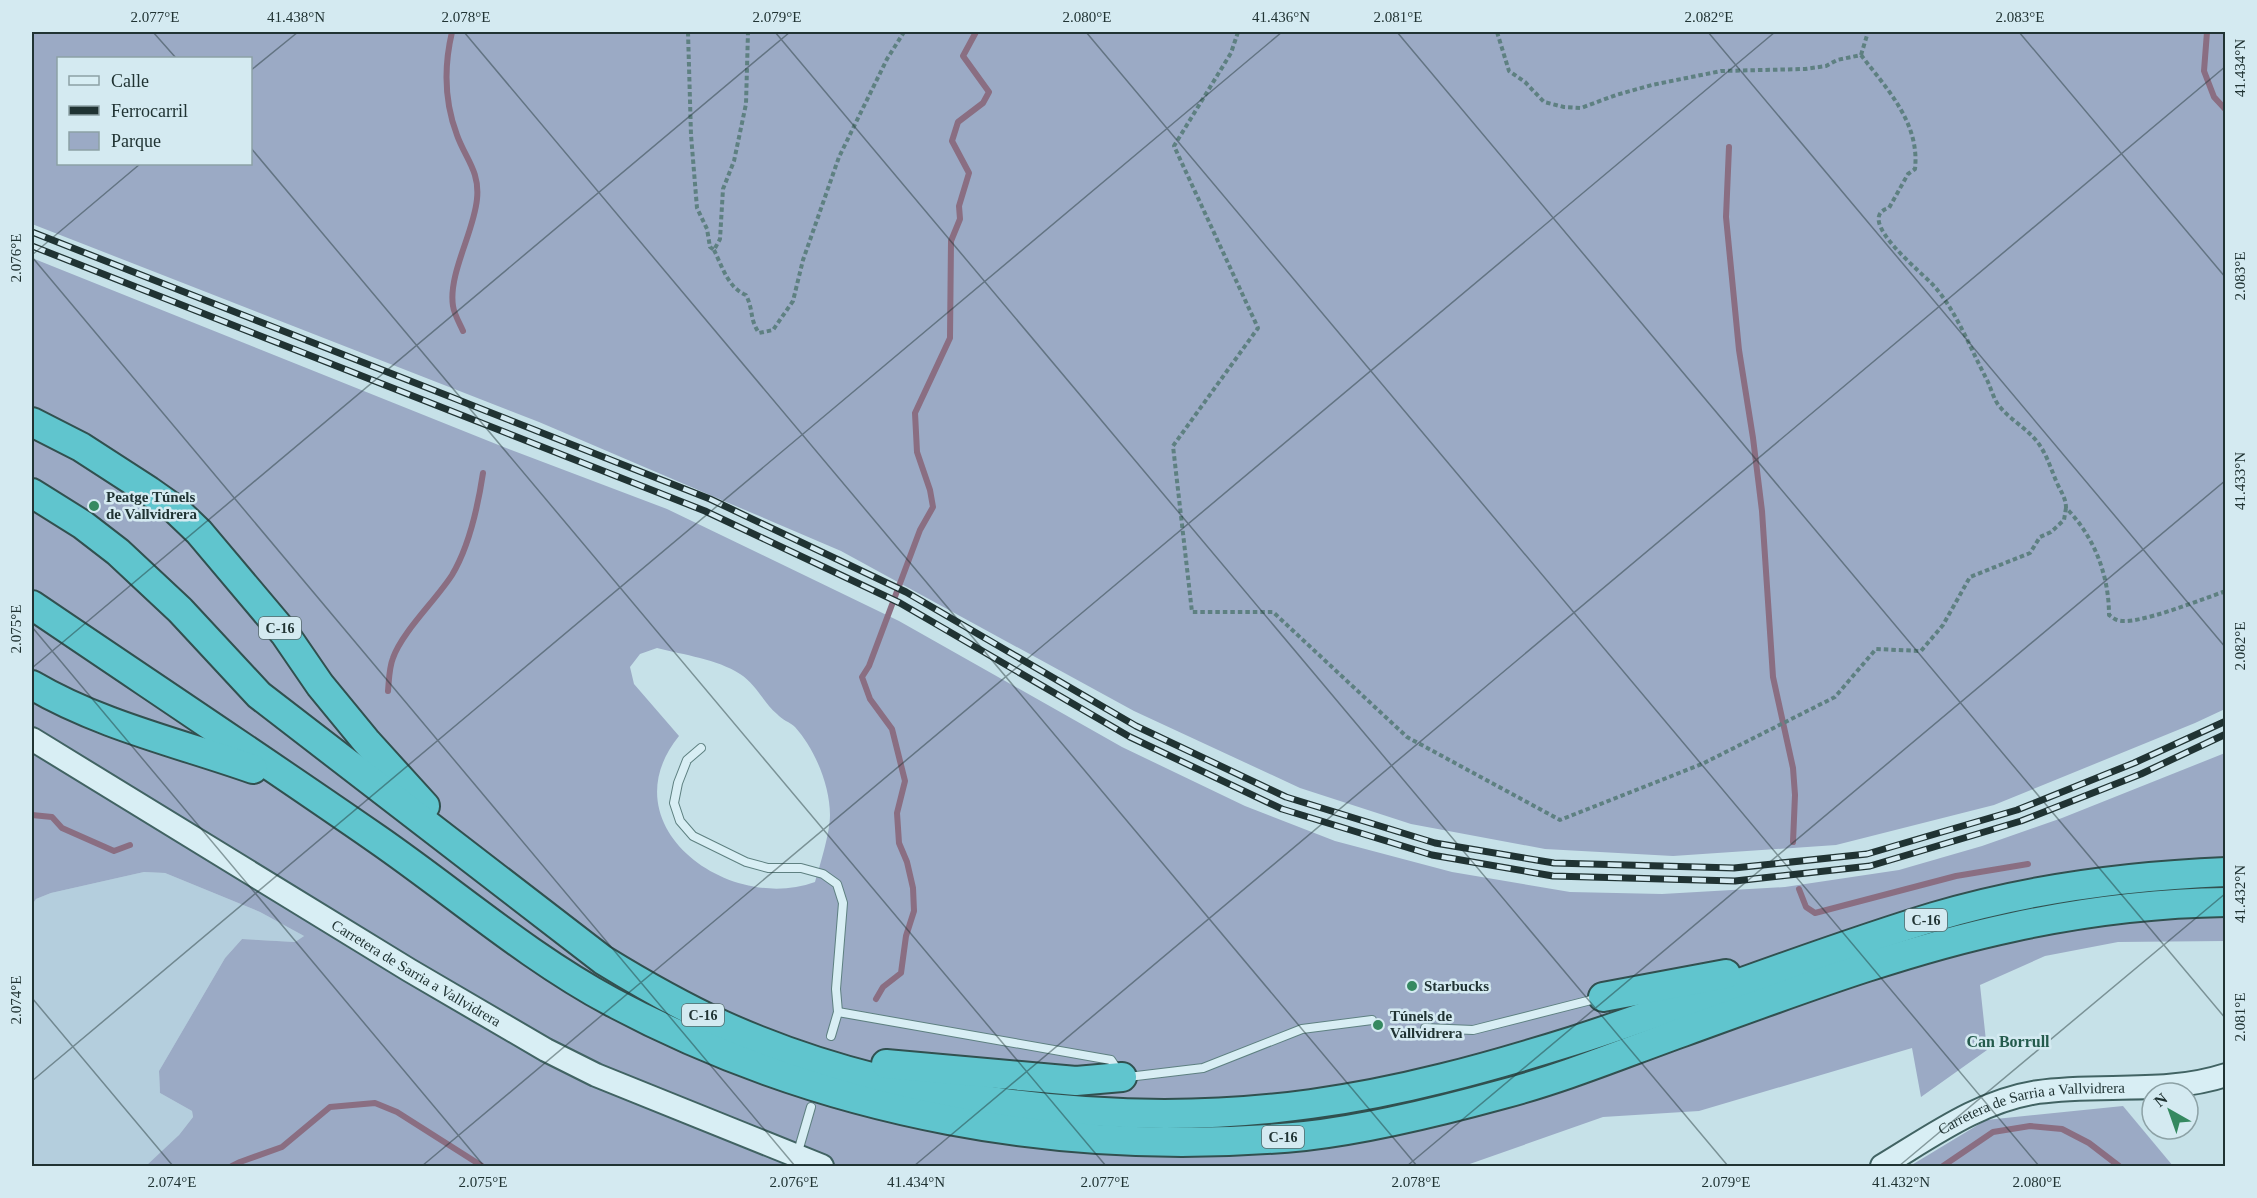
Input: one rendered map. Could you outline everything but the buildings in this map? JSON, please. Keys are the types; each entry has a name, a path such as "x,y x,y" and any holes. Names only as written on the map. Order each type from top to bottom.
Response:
{"highway":[{"name":"C-16","path":"32,422 81,447 149,491 176,510 199,532 285,634 320,685 366,741 414,794 494,875"},
{"name":"C-16","path":"32,493 83,525 118,552 180,610 259,695 603,960 658,993 724,1026 790,1052 831,1050 909,1085 1068,1110 1137,1114 1239,1112 1381,1093 1448,1078 1574,1041 1799,962 1936,917 2015,897 2098,883 2165,874 2226,872"},
{"name":"C-16","path":"32,605 381,842 564,973 611,1001 699,1043 764,1069 913,1114 970,1125 1084,1140 1216,1141 1307,1136 1353,1128 1508,1093 1788,994 1914,954 2012,927 2138,908 2183,903 2226,902"},
{"name":"C-16","path":"32,685 80,710 295,784"},
{"path":"1603,997 1799,962"},
{"path":"831,1050 855,1060 1076,1081 1122,1077"}],"main road":[{"name":"Carretera de Sarria a Vallvidrera","path":"32,739 409,970 546,1050 596,1075 822,1167"},
{"name":"Carretera de Sarria a Vallvidrera","path":"1882,1167 1956,1121 2007,1099 2040,1092 2187,1084 2226,1075"}],"lane":[{"path":"701,748 687,760 674,802 680,821 693,836 746,862 768,868 801,868 823,874 837,884 843,903 836,989 838,1012 831,1050"},
{"path":"1425,1028 1473,1030 1603,997"},
{"path":"838,1012 1111,1060 1122,1077 1203,1068 1302,1029 1372,1020"},
{"path":"796,1156 811,1107"}],"path":[{"path":"688,32 691,135 697,208 707,229 710,247 714,250 736,291 746,295 752,307 751,321 759,333 773,330 793,301 803,260 839,157 887,59 904,32"},
{"path":"714,250 720,239 723,189 734,161 746,104 748,32"},
{"path":"1238,32 1232,53 1174,146 1258,328 1173,446 1192,612 1273,612 1407,737 1560,820 1702,764 1835,697 1876,649 1921,651 1943,625 1970,578 2030,553 2040,537 2051,532 2064,520 2065,497 2046,455 2035,438 1998,405 1987,379 1945,301 1917,268 1890,242 1880,228 1879,215 1889,208 1908,174 1915,170 1916,156 1911,129 1894,100 1861,54"},
{"path":"1497,32 1509,71 1525,81 1544,102 1573,108 1581,108 1652,85 1721,70 1805,69 1826,66 1861,54"},
{"path":"1861,54 1868,32"},
{"path":"2066,508 2076,516 2096,551 2108,587 2109,615 2117,620 2128,621 2149,617 2226,591"}],"shaded area":[{"path":"144,872 165,873 260,912 304,936 295,942 242,939 225,958 159,1071 160,1093 192,1111 193,1117 152,1163 146,1166 36,1166 32,1161 32,905 36,899 51,893"}],"green space":[{"path":"32,32 2225,32 2225,709 1994,805 1836,845 1673,856 1545,849 1411,824 1300,788 1134,711 841,551 539,422 32,224"},
{"path":"32,258 501,446 667,509 899,621 1122,747 1245,806 1335,841 1452,872 1570,892 1662,894 1785,887 1899,870 1982,846 2062,818 2225,753 2225,941 2118,942 2045,956 1980,985 1987,1050 1921,1097 1912,1048 1699,1111 1603,1117 1464,1166 146,1166 179,1135 193,1117 192,1111 160,1093 159,1071 225,958 242,939 295,942 304,936 260,912 165,873 144,872 51,893 36,899 32,905","holes":["657,648 711,661 740,674 751,683 779,716 795,727 809,746 824,780 830,815 827,840 815,882 781,889 747,885 715,873 687,854 667,830 658,801 661,769 679,736 634,684 630,667 640,654"]},
{"path":"2123,1106 2140,1126 2140,1141 2152,1141 2173,1166 1910,1166 1986,1120"}],"waterway":[{"path":"452,32 447,71 450,109 457,135 474,173 477,189 475,212 454,280 452,294 456,316 463,331"},
{"path":"876,999 883,987 901,973 906,936 914,911 913,888 907,862 899,843 897,813 905,781 892,729 870,699 862,677 869,666 920,530 933,507 930,490 917,452 915,413 950,338 951,241 960,219 959,206 969,173 952,141 958,122 983,103 989,92 963,56 976,32"},
{"path":"2207,32 2204,71 2214,97 2226,110"},
{"path":"1729,147 1726,217 1739,350 1762,511 1773,677 1793,768 1795,795 1793,842"},
{"path":"388,691 391,666 397,648 452,575 464,551 476,512 483,473"},
{"path":"32,815 52,817 62,828 114,851 130,845"},
{"path":"1799,889 1806,907 1815,913 1956,876 2028,864"},
{"path":"232,1166 282,1147 330,1107 375,1103 397,1112 482,1166"},
{"path":"1943,1166 1993,1132 2030,1126 2062,1129 2089,1143 2119,1166"}],"railway":[{"path":"32,232 710,499 906,592 1136,726 1286,797 1435,843 1554,863 1734,868 1867,854 2017,810 2134,763 2226,721"},
{"path":"32,246 705,511 900,603 1130,737 1282,809 1432,855 1553,876 1735,881 1870,866 2021,821 2141,774 2226,734"}],"place":[{"name":"Peatge Túnels de Vallvidrera","path":"94,506"},
{"name":"Starbucks","path":"1412,986"},
{"name":"Túnels de Vallvidrera","path":"1378,1025"}],"district":[{"name":"Can Borrull","path":"2008,1041"}]}
